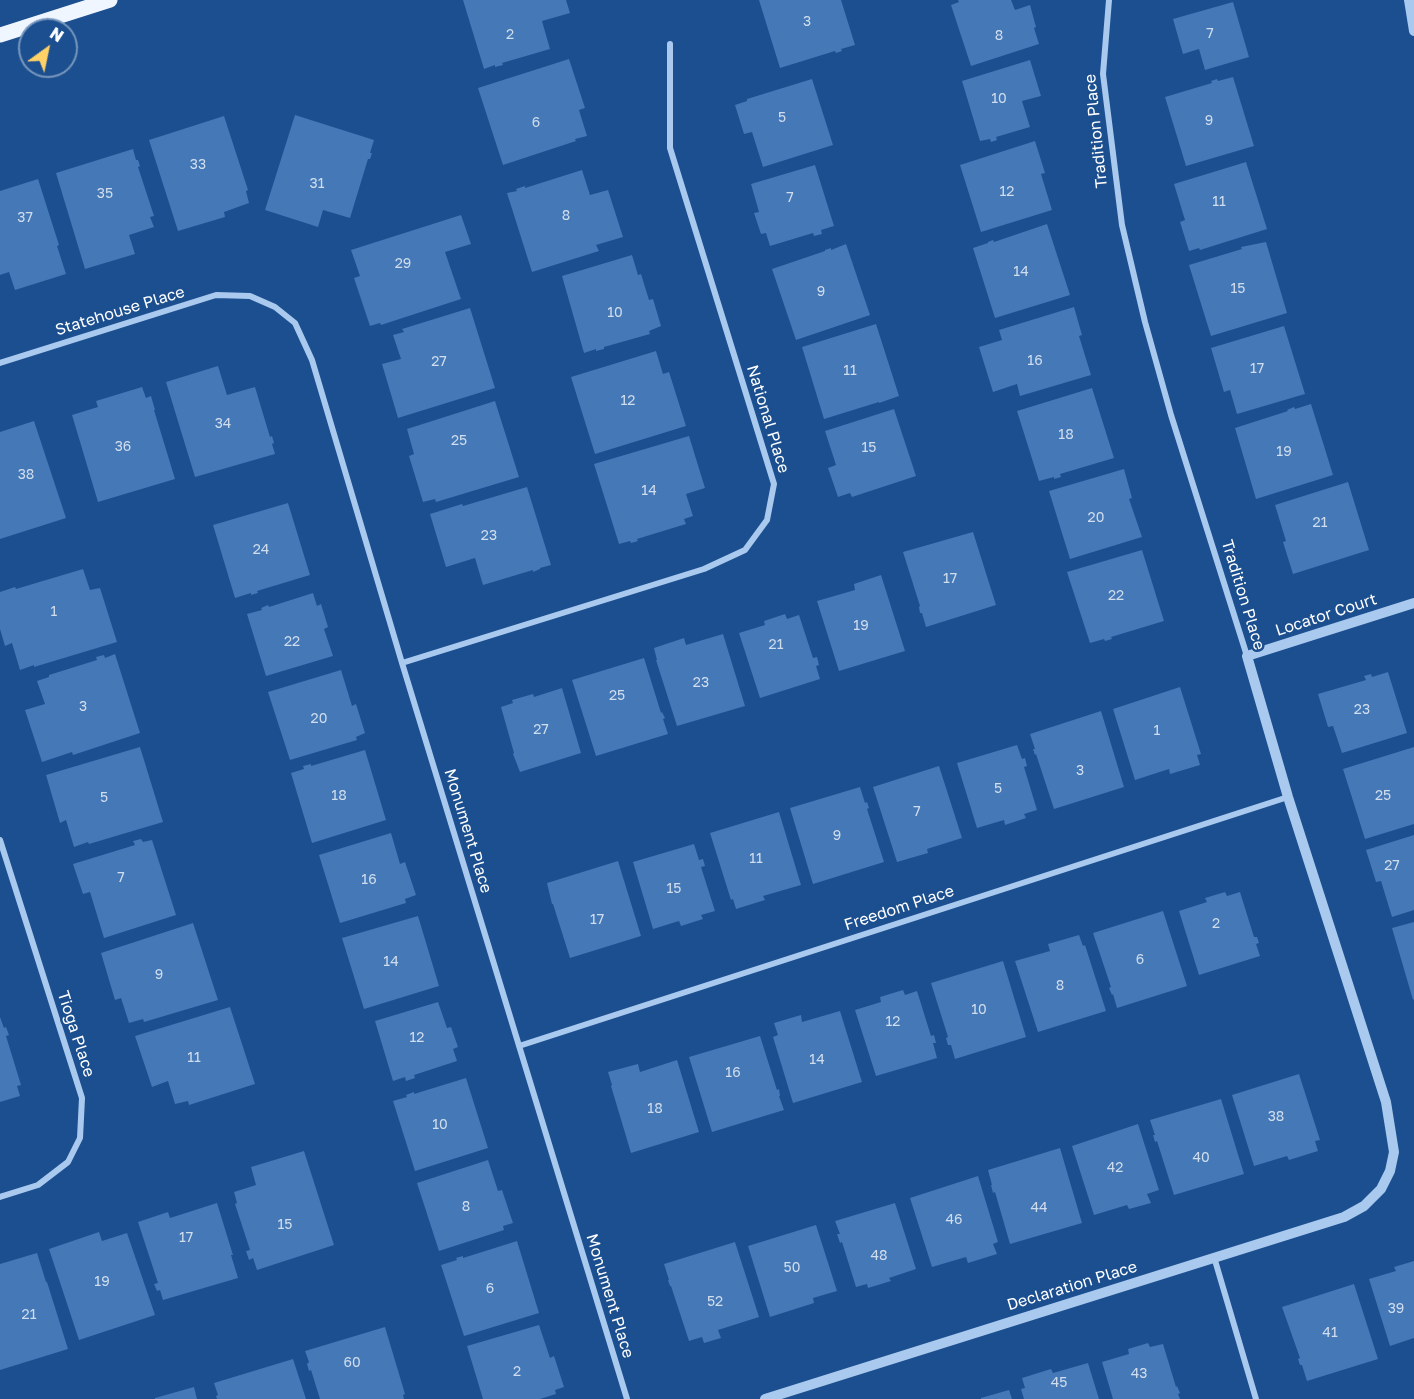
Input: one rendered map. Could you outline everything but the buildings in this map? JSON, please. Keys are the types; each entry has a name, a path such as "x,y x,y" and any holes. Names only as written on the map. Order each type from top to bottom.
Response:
{"main road":[{"path":"0,35 110,0"}],"street":[{"name":"Tradition Place","path":"1109,0 1103,74 1122,225 1145,322 1171,415 1247,656 1288,797 1386,1102 1394,1152 1390,1171 1381,1189"},
{"path":"1410,0 1414,31"},
{"name":"National Place","path":"402,663 704,569 745,550 767,520 774,484 670,148 670,44"},
{"name":"Statehouse Place","path":"0,363 216,296 250,297"},
{"name":"Monument Place","path":"250,297 275,307 295,323 312,360 627,1399"},
{"name":"Locator Court","path":"1247,656 1414,603"},
{"name":"Freedom Place","path":"519,1046 1288,797"},
{"name":"Tioga Place","path":"0,840 82,1098 80,1138 68,1162 38,1185 0,1197"},
{"name":"Declaration Place","path":"765,1399 1344,1217 1364,1206 1381,1189"},
{"path":"1214,1257 1256,1399"}]}
